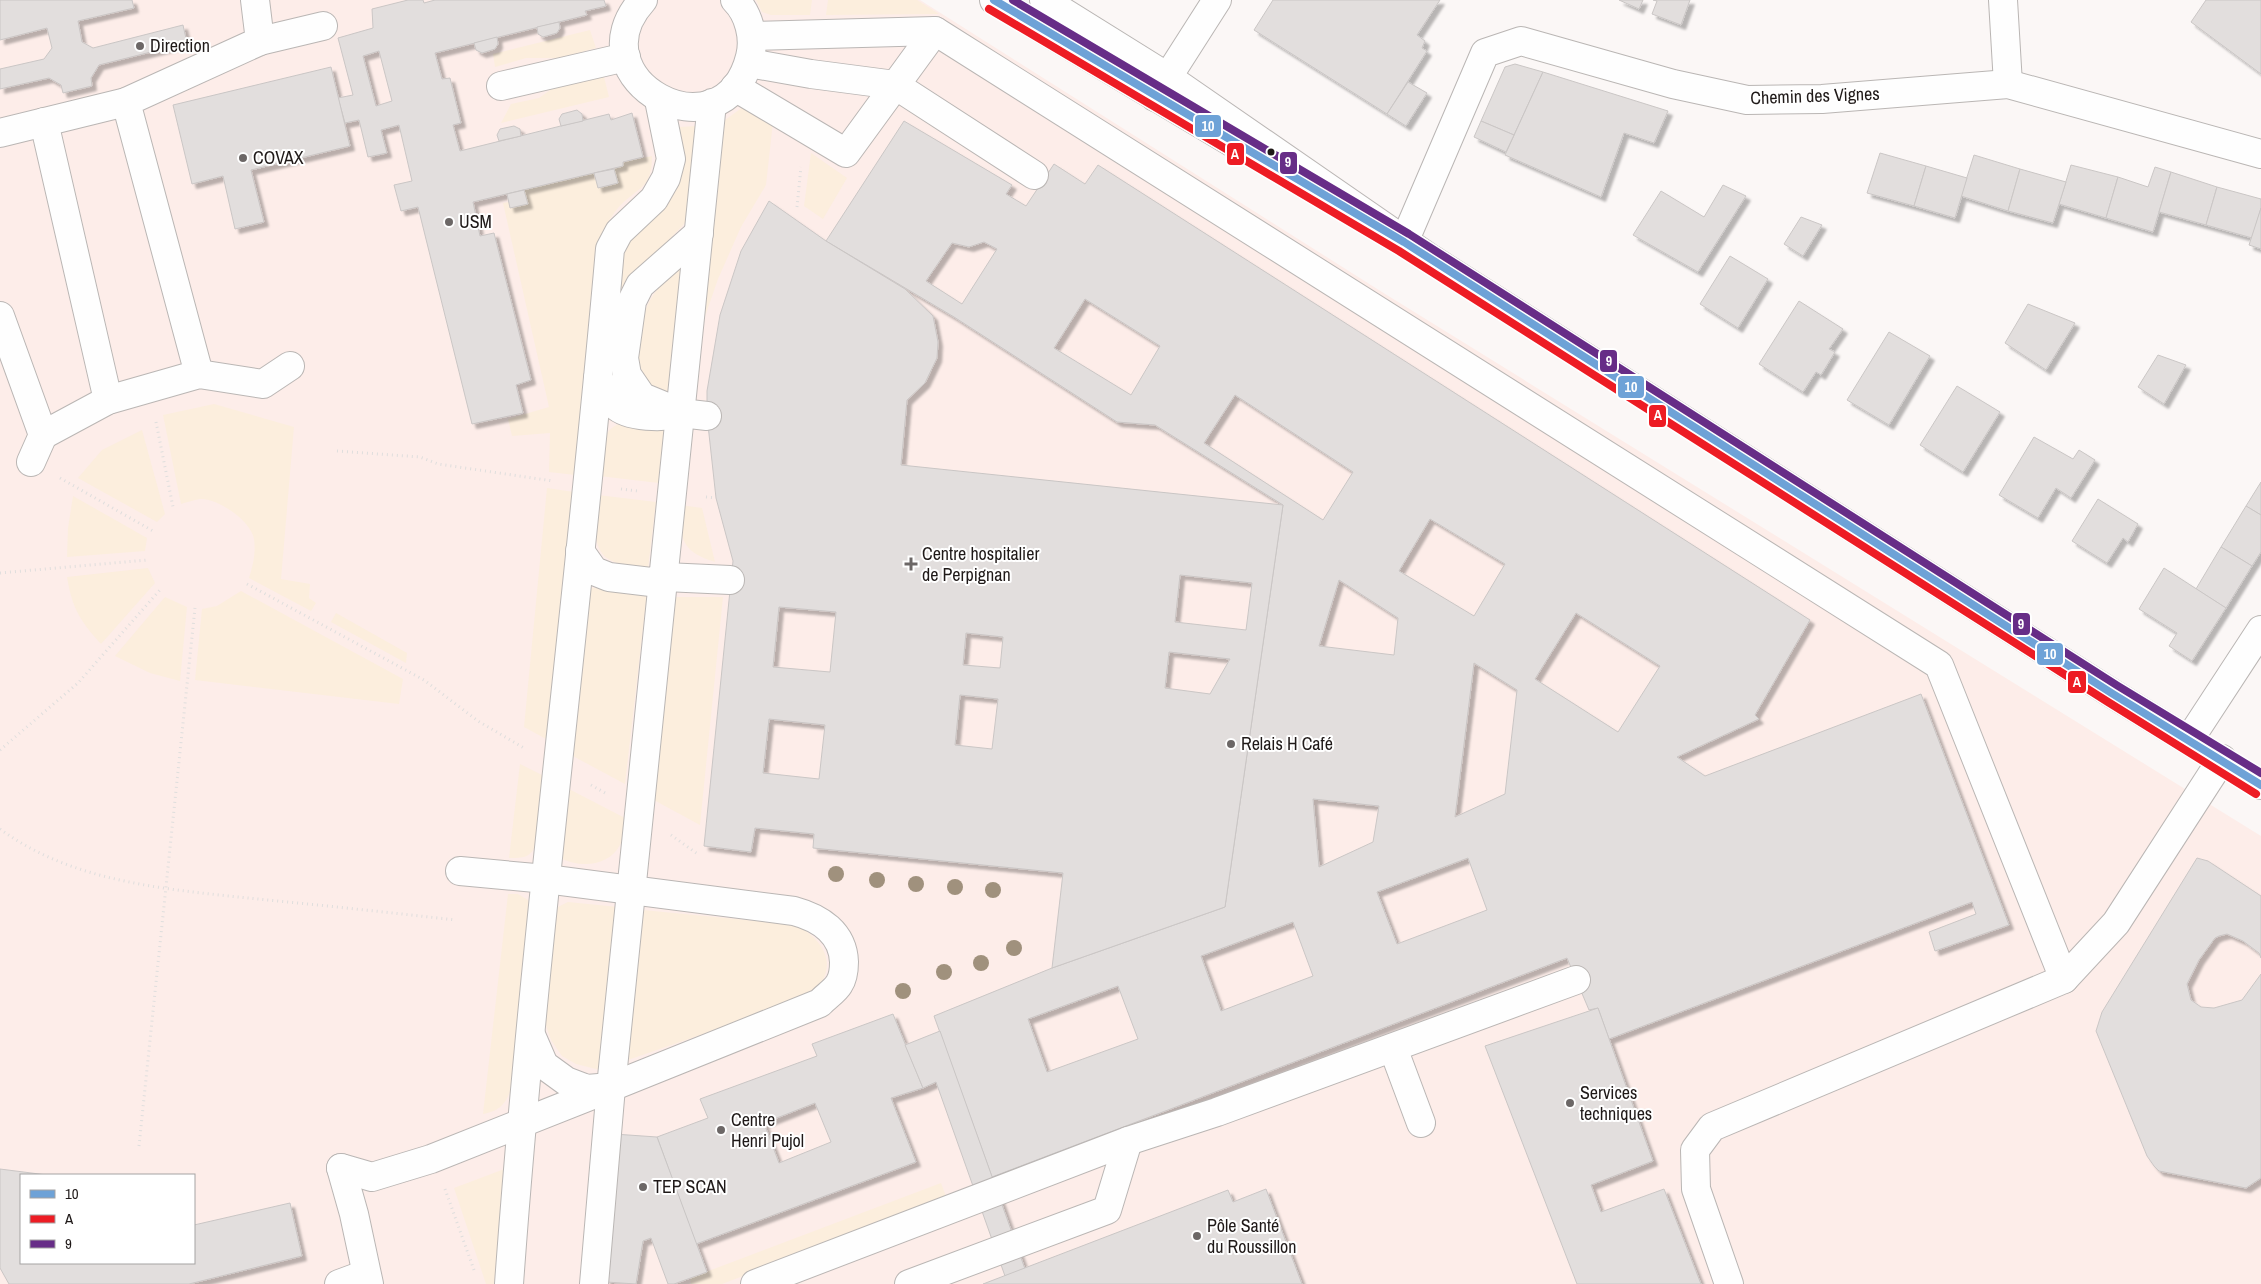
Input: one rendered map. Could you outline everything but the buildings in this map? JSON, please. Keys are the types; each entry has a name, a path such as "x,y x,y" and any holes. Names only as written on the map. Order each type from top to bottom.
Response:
{"main road":[{"path":"255,0 260,41"},
{"path":"643,0 635,8 628,24 625,40 626,57 633,74 644,89 659,100 676,106 694,107 712,102 735,87 749,63 752,50 752,36 747,18 735,0"},
{"path":"994,0 1162,88"},
{"path":"1044,0 1162,88 2261,785"},
{"path":"1162,88 1217,0"},
{"path":"2002,0 2008,84"},
{"path":"0,133 126,102 260,41 323,26"},
{"path":"752,36 935,31 1939,665 2064,979"},
{"path":"735,87 846,153 935,31"},
{"name":"Chemin des Vignes","path":"1404,242 1485,53 1521,41 1674,84 1747,100 1822,99 2008,84 2261,154"},
{"path":"501,86 626,57"},
{"path":"749,63 895,86 1034,175"},
{"path":"509,1284 521,1122 588,486 610,249 619,232 654,199 666,178 671,159 659,100"},
{"path":"126,102 199,374"},
{"path":"594,1284 610,1088 665,577 712,102"},
{"path":"44,122 108,400"},
{"path":"699,233 640,285 632,301 624,358 627,375 642,397 681,413 707,416"},
{"path":"0,316 43,435"},
{"path":"31,462 43,435 108,400 199,374 263,384 290,366"},
{"path":"598,378 616,406 636,414 667,417 681,413"},
{"path":"580,550 594,571 608,577 651,582 665,577 730,580"},
{"path":"2189,740 2261,630"},
{"path":"1729,1284 1696,1189 1696,1150 1712,1127 2064,979 2116,923 2222,759"},
{"path":"339,1284 367,1279 354,1214 341,1168 372,1177 431,1159 610,1088 820,1003 839,984 844,968 844,949 833,931 812,916 794,911 546,879 460,870"},
{"path":"755,1284 1128,1142 1217,1112 1576,980"},
{"path":"531,1035 544,1065 566,1081 587,1089 610,1088"},
{"path":"1393,1048 1421,1123"},
{"path":"909,1284 1107,1210 1128,1142"}],"path":[{"path":"149,387 173,507"},
{"path":"337,451 420,457 438,464 588,486 716,498"},
{"path":"31,462 152,531"},
{"path":"0,573 147,560"},
{"path":"247,584 424,680 478,721 639,812 699,855"},
{"path":"0,750 78,683 160,590"},
{"path":"139,1146 195,608"},
{"path":"0,829 18,842 57,862 103,876 167,889 456,920"},
{"path":"442,1181 475,1275"}],"shaded area":[{"name":"Centre hospitalier de Perpignan","path":"0,0 920,0 1382,292 2261,836 2261,1284 0,1284"},
{"path":"756,0 812,0 810,15 771,15 762,12"},
{"path":"828,0 917,0 939,14 826,15"},
{"path":"590,30 596,48 559,58 526,58 495,67 493,54"},
{"path":"603,73 609,97 501,123 511,104 539,98 560,83"},
{"path":"743,107 773,122 766,185 741,227 718,279 702,325 725,120"},
{"path":"697,126 687,221 631,279 616,350 619,276 624,249 633,231 666,202 679,184 683,164 679,127"},
{"path":"811,153 847,178 823,219 804,206"},
{"path":"652,156 650,175 647,182 614,212 598,245 575,475 549,472 550,433 512,436 508,419 549,407 503,203 509,202 511,208 527,204 524,190 594,173 598,187 618,183 614,169 623,166 623,162"},
{"path":"685,261 669,394 653,390 636,371 640,335 642,321 651,298 670,275"},
{"path":"214,404 294,427 281,579 310,584 309,598 316,603 311,611 249,578 254,559 254,539 247,525 233,512 216,502 207,500 200,499 181,504 163,415"},
{"path":"621,423 665,427 659,483 599,476 602,444 608,432"},
{"path":"142,430 165,514 157,522 78,478 102,450"},
{"path":"547,488 574,492 548,740 524,727"},
{"path":"598,495 656,502 648,569 619,564 603,555 596,539 595,530"},
{"path":"73,496 147,538 145,551 67,557 68,528"},
{"path":"680,505 702,508 715,562 695,553 684,542"},
{"path":"148,568 155,583 101,644 78,614 71,597 67,577"},
{"path":"587,587 647,594 625,784 571,755"},
{"path":"241,591 403,679 399,704 195,680 202,609 217,606"},
{"path":"165,597 187,607 180,681 150,673 115,656"},
{"path":"672,597 723,597 700,825 652,799"},
{"path":"336,613 407,653 406,663 331,622"},
{"path":"520,764 544,776 536,845 529,855 509,858"},
{"path":"567,788 625,818 620,845 608,858 593,864 585,864 560,858"},
{"path":"508,894 518,894 528,900 531,914 510,1092 500,1107 483,1114"},
{"path":"568,902 618,907 600,1070 576,1064 562,1056 551,1040 543,1017 554,916 558,907"},
{"path":"643,910 796,925 808,932 823,950 826,959 826,969 823,979 805,999 625,1061"},
{"path":"507,1168 494,1284 486,1284 454,1188"},
{"path":"941,1183 947,1199 722,1284 691,1284 690,1278"}],"transit line":[{"name":"10","path":"994,0 1404,242 2113,694 2261,785"},
{"name":"9","path":"1013,0 1409,234 2118,686 2261,773"},
{"name":"A","path":"989,9 1399,251 2256,794"}],"place":[{"name":"Direction","path":"140,46"},
{"name":"COVAX","path":"243,158"},
{"name":"USM","path":"449,222"},
{"name":"Centre hospitalier de Perpignan","path":"911,564"},
{"name":"Relais H Café","path":"1231,744"},
{"name":"Services techniques","path":"1570,1103"},
{"name":"Centre Henri Pujol","path":"721,1130"},
{"name":"TEP SCAN","path":"643,1187"},
{"name":"Pôle Santé du Roussillon","path":"1197,1236"}]}
